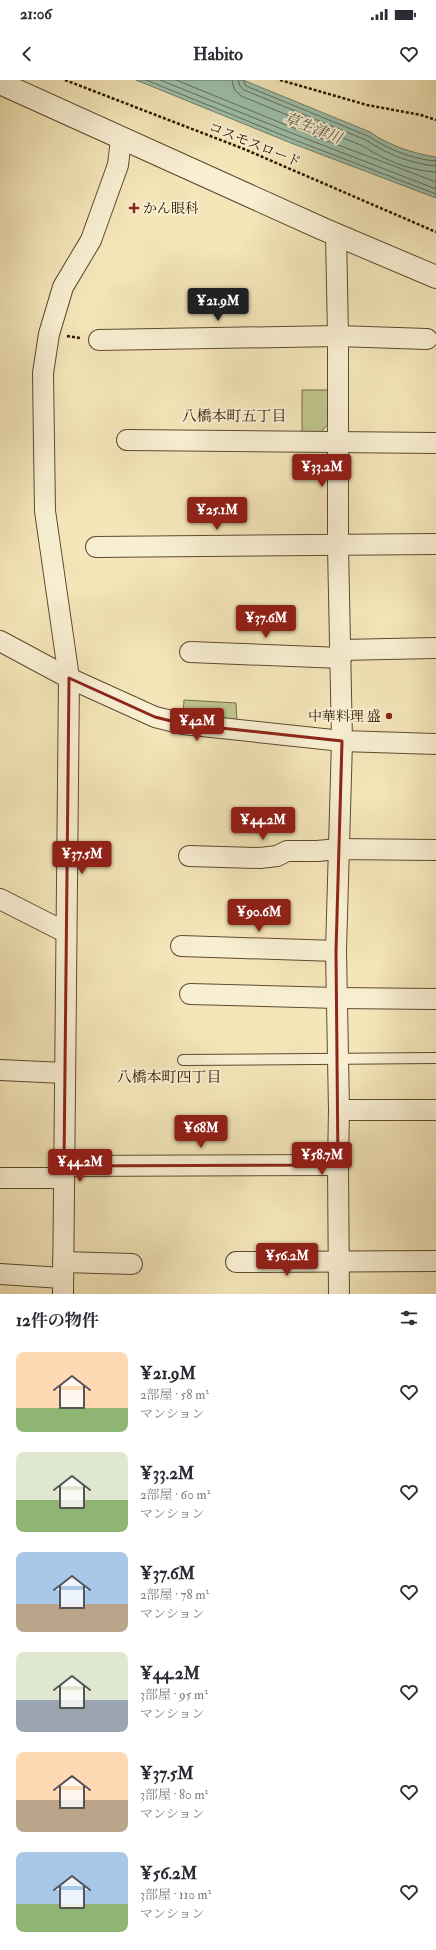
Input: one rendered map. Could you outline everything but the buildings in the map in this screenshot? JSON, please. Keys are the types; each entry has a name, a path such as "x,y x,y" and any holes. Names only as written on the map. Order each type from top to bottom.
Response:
{"street":[{"path":"0,83 121,139 436,277"},
{"path":"63,1278 69,678 45,511 43,373 49,334 62,287 91,240 118,165 121,139"},
{"path":"336,234 339,443 338,546 342,741 336,951 339,1110 339,1294"},
{"path":"98,340 338,336 427,339"},
{"path":"127,440 436,443"},
{"path":"96,547 436,544"},
{"path":"0,641 69,678 155,717 183,724 342,741 436,744"},
{"path":"190,652 341,654 436,648"},
{"path":"189,856 260,858 277,856 287,851 338,849 436,850"},
{"path":"0,899 66,932"},
{"path":"181,946 336,951"},
{"path":"190,994 436,999"},
{"path":"0,1070 64,1073"},
{"path":"339,1110 436,1110"},
{"path":"0,1178 64,1172 338,1165"},
{"path":"236,1262 338,1260 436,1261"},
{"path":"0,1274 63,1278 132,1264"}],"lane":[{"path":"183,1060 436,1058"}],"path":[{"name":"コスモスロード","path":"65,80 244,149 436,232"},
{"path":"280,80 367,105 421,115 436,120"},
{"path":"49,334 98,340"}],"highlighted area":[{"path":"69,678 155,717 183,724 342,741 336,951 338,1165 64,1166"}],"green space":[{"path":"302,390 330,390 330,422 321,432 302,432"},
{"path":"184,700 236,703 237,722 183,716"}],"water":[{"name":"草生津川","path":"136,80 243,80 370,132 393,145 410,151 436,157 436,198 291,143"}],"place":[{"name":"かん眼科","path":"134,208"},
{"name":"中華料理 盛","path":"389,716"}],"district":[{"name":"八橋本町五丁目","path":"234,416"},
{"name":"八橋本町四丁目","path":"169,1077"}]}
